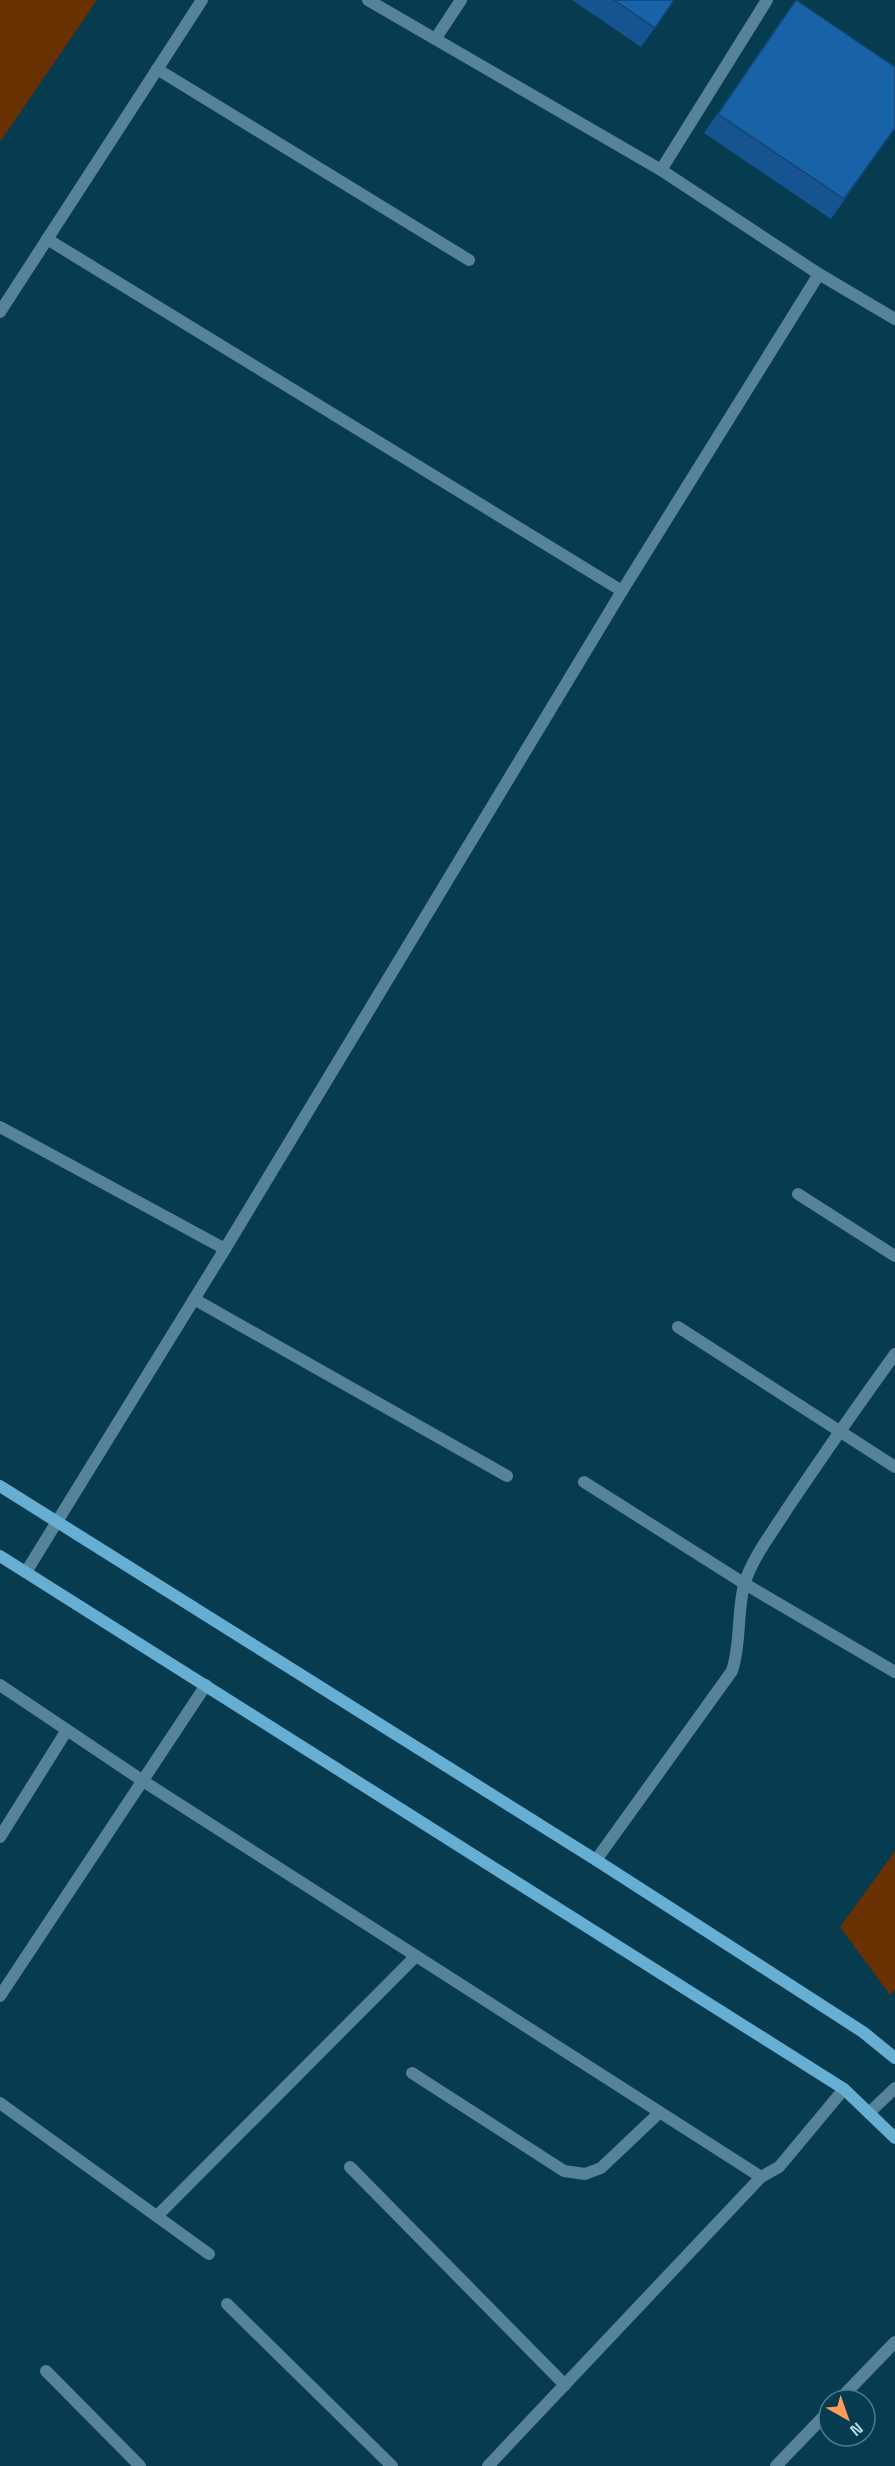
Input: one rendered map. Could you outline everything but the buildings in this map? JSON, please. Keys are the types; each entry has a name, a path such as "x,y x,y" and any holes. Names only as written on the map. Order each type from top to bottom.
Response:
{"street":[{"path":"0,312 202,0"},
{"path":"368,0 661,170 819,274 895,319"},
{"path":"436,38 461,0"},
{"path":"661,170 767,0"},
{"path":"157,69 469,260"},
{"path":"48,238 622,591"},
{"path":"26,1572 225,1249 622,591 819,274"},
{"path":"0,1127 225,1249"},
{"path":"798,1194 895,1256"},
{"path":"194,1299 507,1476"},
{"path":"678,1327 895,1467"},
{"path":"596,1860 732,1671 737,1657 736,1637 745,1584 762,1549 839,1431 895,1354"},
{"path":"584,1482 745,1584 895,1672"},
{"path":"0,1486 596,1860 863,2032 895,2058"},
{"path":"0,1556 844,2089 895,2138"},
{"path":"0,1685 143,1781 761,2177"},
{"path":"0,1996 206,1685"},
{"path":"0,1837 67,1730"},
{"path":"157,2216 416,1956"},
{"path":"412,2073 564,2171 585,2174 601,2168 659,2113"},
{"path":"869,2114 895,2088"},
{"path":"488,2466 761,2177 779,2167 844,2089"},
{"path":"0,2103 209,2254"},
{"path":"350,2167 565,2385"},
{"path":"227,2304 392,2466"},
{"path":"851,2388 895,2342"},
{"path":"46,2371 140,2466"},
{"path":"776,2466 817,2423"}],"shaded area":[{"path":"0,0 97,0 0,142"},
{"path":"895,1851 895,1990 890,1995 840,1927"}]}
